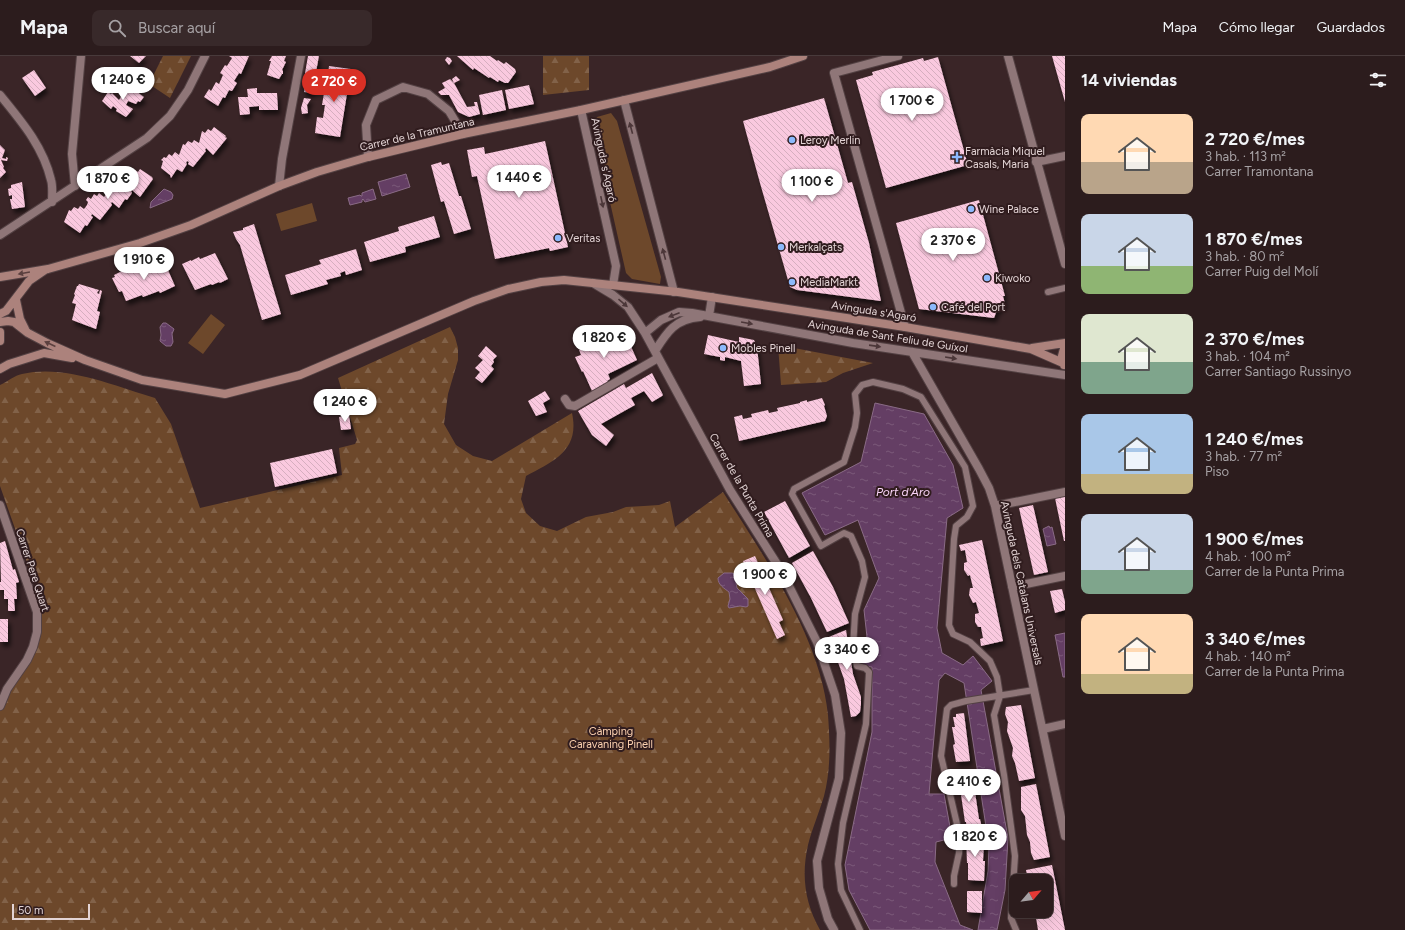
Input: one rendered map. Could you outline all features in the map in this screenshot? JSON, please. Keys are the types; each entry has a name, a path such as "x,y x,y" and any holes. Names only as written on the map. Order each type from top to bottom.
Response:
{"main road":[{"name":"Carrer de la Tramuntana","path":"0,277 48,268 140,243 191,225 279,186 317,172 368,157 463,134 581,110 770,67 803,56"},
{"name":"Carrer de la Tramuntana","path":"0,314 16,300 29,281 48,268"},
{"name":"Avinguda s'Agaró","path":"85,360 142,380 225,394 300,375 474,301 508,289 541,282 564,280 712,297 1032,348"},
{"path":"16,300 20,319 28,333"},
{"path":"0,322 14,322 28,333 85,360"},
{"path":"0,332 0,341"},
{"path":"1032,348 1065,344 1063,352 1064,365"},
{"path":"1032,348 1064,365"},
{"path":"0,369 9,364 44,353 85,360"}],"street":[{"path":"75,186 72,154 81,56"},
{"path":"0,236 147,138 170,116 188,90 205,56"},
{"path":"279,186 282,159 301,56"},
{"path":"898,56 834,73 905,327"},
{"path":"1008,56 1065,264"},
{"path":"368,157 366,125 376,100 403,87 428,94 449,111 463,134"},
{"path":"0,95 30,133 42,154 51,181 52,202"},
{"path":"624,100 674,292"},
{"name":"Avinguda s'Agaró","path":"581,110 616,266 613,285"},
{"path":"1036,162 1065,156"},
{"name":"Carrer de la Punta Prima","path":"592,283 613,295 628,307 645,333 730,490 782,572 817,642 835,695 841,733 839,778 817,861 819,888 828,919 834,930"},
{"path":"709,316 712,297"},
{"name":"Avinguda de Sant Feliu de Guíxol","path":"645,333 661,320 679,312 709,316 846,342 1065,375"},
{"name":"Avinguda de Sant Feliu de Guíxol","path":"657,355 665,334 676,324 691,318 709,316"},
{"name":"Avinguda dels Catalans Universals","path":"912,352 979,469 989,488 995,506 1065,836"},
{"path":"565,399 569,405 575,406 657,355"},
{"path":"995,506 1065,492"},
{"name":"Carrer Pere Quart","path":"0,505 37,612 37,632 33,647 27,660 7,689 0,706"},
{"path":"1012,587 1065,576"},
{"path":"1042,729 1065,724"}],"lane":[{"path":"1048,292 1065,288"},
{"path":"860,930 841,890 838,864 843,823 866,724 869,672 865,668 857,666 853,648 855,614 865,578 862,561 851,536 844,533 821,546 792,494 794,489 844,462 855,427 857,413 855,394 862,385 873,382 903,389 921,397 965,467 973,506 967,517 956,526 949,625 953,634 970,642 990,661 997,677 1000,696 994,715 1015,856 1011,918 1016,930"},
{"path":"954,884 960,837 941,756 947,709 951,705 966,701 1034,690"}],"green space":[{"path":"163,56 191,56 170,98 149,84"},
{"path":"543,56 589,56 589,90 543,95"},
{"path":"611,113 617,121 661,277 660,284 632,279 626,273 593,127 597,117"},
{"path":"312,203 317,221 281,231 276,214"},
{"path":"211,314 225,325 203,354 188,343"},
{"name":"Càmping Caravaning Pinell","path":"450,327 458,348 458,360 448,394 444,424 456,445 473,456 492,461 572,413 572,436 568,445 555,459 526,476 521,499 526,513 540,526 557,531 586,517 613,512 626,507 659,505 670,501 675,527 723,492 756,543 788,598 802,627 814,656 823,685 828,715 828,776 824,796 808,845 805,868 808,899 820,930 0,930 0,709 38,638 36,588 0,486 0,385 19,375 38,372 55,372 72,374 106,382 155,398 171,424 200,508 342,475 339,448 355,444 357,440 338,378"},
{"path":"778,345 873,363 843,373 826,382 781,385"}],"water":[{"path":"406,174 410,187 382,196 378,182"},
{"path":"164,189 171,192 173,195 172,199 150,208 151,202"},
{"path":"373,189 376,199 365,202 363,199 362,202 350,205 348,198 360,195 362,196 362,193"},
{"path":"163,323 166,323 174,329 172,334 173,342 171,346 166,346 160,341 160,327"},
{"name":"Port d'Aro","path":"875,403 924,414 953,465 963,508 947,518 937,628 942,653 963,665 973,656 992,681 981,690 1008,838 1005,890 997,930 978,930 988,871 989,846 964,683 945,673 939,680 929,794 944,794 952,838 936,842 935,862 960,925 973,930 870,930 849,890 845,865 872,732 872,667 862,666 860,640 867,637 864,610 879,578 858,520 825,535 802,493 861,462"},
{"path":"1049,526 1050,528 1052,527 1056,544 1047,546 1043,529"},
{"path":"724,573 738,575 736,583 737,588 748,599 748,606 729,608 729,592 719,583 718,580 718,578"},
{"path":"1065,633 1065,677 1063,677 1055,635"}],"building":[{"path":"130,56 146,56 139,63"},
{"path":"229,56 249,56 241,74 239,73 234,81 237,83 232,91 229,90 225,98 223,97 218,106 204,97 209,89 211,91 216,82 219,84 223,75 220,73 232,58"},
{"path":"272,56 286,56 284,61 286,62 282,70 283,74 279,79 267,75 271,61 269,61"},
{"path":"308,56 319,56 312,93 304,92 305,85 303,85"},
{"path":"457,56 490,56 504,64 506,62 515,69 516,72 508,83 499,80 498,82 474,68 473,70"},
{"path":"1052,56 1065,56 1065,102"},
{"path":"447,57 452,61 449,65 445,60"},
{"path":"938,57 968,165 886,188 856,80 873,75 872,72 923,58 924,61"},
{"path":"329,66 351,69 340,137 315,133 317,117 323,118 325,105 322,105 324,93 327,94 330,75 328,74"},
{"path":"34,70 46,88 35,96 22,78"},
{"path":"456,76 460,80 454,83 452,79"},
{"path":"450,79 454,83 467,107 475,106 474,102 477,102 480,114 469,117 458,112 449,95 441,95 438,92 445,88 442,83"},
{"path":"529,85 534,104 509,109 505,90"},
{"path":"132,88 144,97 136,104 128,101 126,105 133,109 126,117 116,111 117,109 113,106 111,109 102,101 108,92 111,94 112,93 119,100 122,95 120,93 122,90 126,93 128,89 130,91"},
{"path":"257,88 257,93 277,93 278,110 259,110 259,106 249,107 250,114 240,115 238,97 248,97 247,89"},
{"path":"502,90 506,110 483,115 479,95"},
{"path":"304,98 311,99 307,105 308,113 302,114 301,108"},
{"path":"824,98 848,183 852,182 869,243 881,301 797,290 790,287 760,183 743,121"},
{"path":"214,127 227,138 213,155 206,148 206,151 193,167 188,164 189,162 187,161 187,164 182,172 177,169 171,178 170,175 161,168 163,161 161,160 164,157 166,158 169,154 172,156 175,152 179,155 183,144 185,145 188,141 192,143 194,140 199,143 202,131 205,133 208,129 211,131"},
{"path":"545,141 568,247 550,251 549,248 495,259 477,176 472,177 467,150 484,147 485,154"},
{"path":"0,145 5,150 2,158 8,158 7,161 1,160 4,167 3,168 6,172 0,178"},
{"path":"441,162 442,165 449,163 471,229 454,234 444,201 441,202 431,165"},
{"path":"140,169 153,179 140,197 132,190 132,193 127,200 125,199 119,208 112,202 112,205 100,220 92,214 91,216 93,217 80,233 64,222 69,210 71,211 74,207 78,209 80,206 84,209 88,202 86,200 88,197 91,199 94,194 97,196 99,193 104,197 107,193 108,189 106,188 108,185 112,187 114,182 117,184 119,181 125,185 128,180 127,176 129,173 131,175 135,170 138,172"},
{"path":"22,182 25,207 12,209 10,199 12,199 12,195 9,196 8,189 11,188 11,185"},
{"path":"979,200 1005,296 1003,296 1005,304 997,310 994,318 919,309 896,223"},
{"path":"434,216 440,237 405,247 406,252 370,262 364,242 399,231 398,227"},
{"path":"254,224 281,314 262,320 240,245 233,232 243,230 243,228"},
{"path":"356,249 362,270 346,275 345,271 340,273 341,276 326,280 328,284 291,295 285,275 321,264 319,260"},
{"path":"215,253 228,279 220,283 211,284 195,290 182,264 199,257 200,259"},
{"path":"164,261 175,286 160,293 159,291 143,297 142,295 126,301 122,291 119,292 112,278 115,277 114,275 122,271 123,272"},
{"path":"79,284 99,290 97,293 99,294 100,290 102,291 97,311 100,312 96,329 72,320 76,304 72,303 74,294"},
{"path":"588,329 594,340 592,341 594,346 625,333 637,360 608,374 610,379 607,381 609,383 592,391 575,357 581,355 579,350 585,347 583,344 586,342 582,332"},
{"path":"708,335 739,342 739,337 754,340 757,347 761,384 744,386 741,361 725,357 725,361 720,360 720,357 704,354"},
{"path":"486,346 497,356 493,360 494,362 491,366 494,369 482,383 475,378 480,372 475,368 483,360 478,356"},
{"path":"652,373 663,395 652,402 644,391 631,398 635,405 601,424 614,435 606,446 592,435 578,411 624,384 626,388"},
{"path":"545,391 550,399 543,403 547,412 536,416 528,401"},
{"path":"822,398 827,416 825,421 739,441 734,417 742,415 743,419 752,417 751,414 768,410 769,413 778,411 777,408 807,400 807,402"},
{"path":"349,415 351,429 341,430 339,417"},
{"path":"332,449 337,473 275,487 270,463"},
{"path":"1065,496 1065,541 1064,541 1055,498"},
{"path":"785,501 810,546 789,558 764,512"},
{"path":"1033,505 1048,572 1034,575 1019,508"},
{"path":"982,540 1003,641 981,646 980,639 983,638 981,627 978,627 975,622 975,614 979,613 976,602 973,603 969,595 970,588 973,588 970,575 968,576 964,570 964,563 967,562 965,550 961,551 959,545"},
{"path":"5,541 13,570 15,569 19,582 16,583 17,599 14,599 15,611 8,611 8,599 4,599 4,590 0,590 0,543"},
{"path":"813,551 833,587 849,623 827,632 792,563"},
{"path":"755,556 783,620 779,622 785,635 777,639 743,561"},
{"path":"1062,589 1065,610 1055,613 1050,591"},
{"path":"0,619 8,619 8,642 0,642"},
{"path":"846,630 853,674 861,697 860,712 856,716 851,717 844,679 829,637"},
{"path":"1021,705 1035,778 1019,781 1012,756 1013,748 1007,731 1008,722 1005,714 1006,707"},
{"path":"964,713 970,761 956,762 953,745 955,744 952,727 955,727 953,717 956,717 956,714"},
{"path":"971,776 982,828 967,830 960,788 958,788 957,779"},
{"path":"1036,784 1050,857 1034,860 1027,835 1025,816 1021,810 1021,787"},
{"path":"966,835 983,836 983,861 985,861 984,881 968,880"},
{"path":"1052,865 1065,930 1038,930 1036,918 1053,918 1053,874 1027,874 1026,870"},
{"path":"967,891 982,891 982,913 967,912"}],"place":[{"name":"Leroy Merlin","path":"792,140"},
{"name":"Farmàcia Miquel Casals, Maria","path":"957,157"},
{"name":"Wine Palace","path":"971,209"},
{"name":"Veritas","path":"558,238"},
{"name":"Merkalçats","path":"781,247"},
{"name":"Kiwoko","path":"987,278"},
{"name":"MediaMarkt","path":"792,282"},
{"name":"Café del Port","path":"933,307"},
{"name":"Mobles Pinell","path":"723,348"}]}
